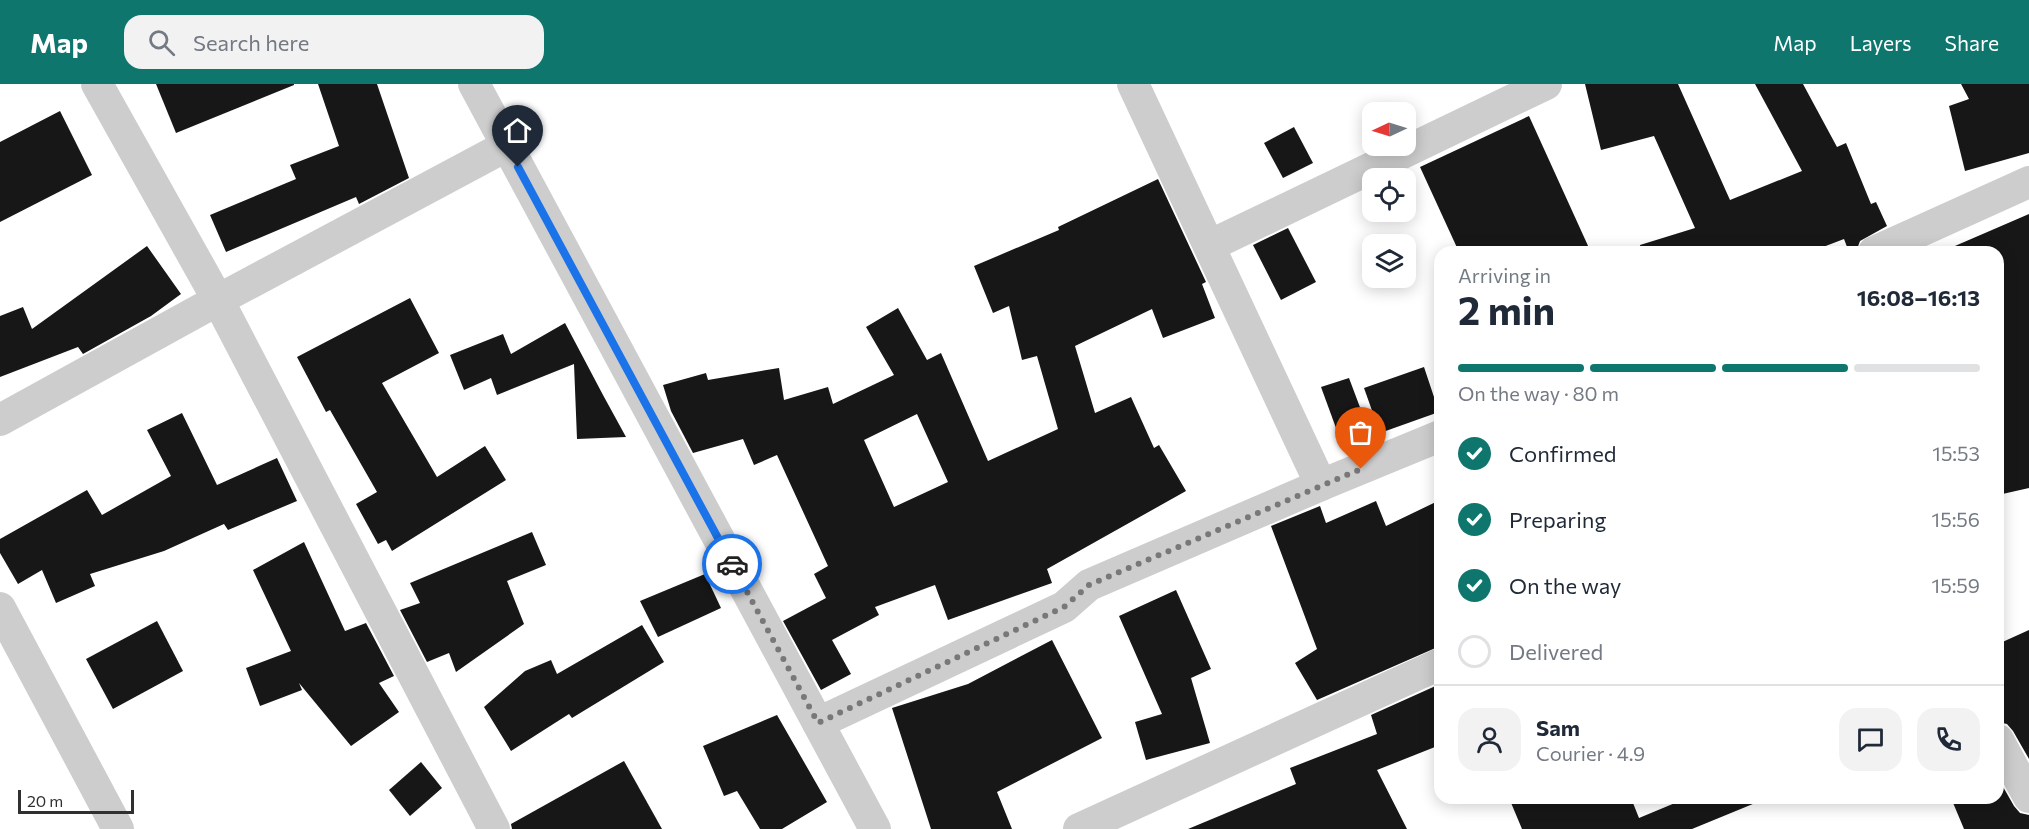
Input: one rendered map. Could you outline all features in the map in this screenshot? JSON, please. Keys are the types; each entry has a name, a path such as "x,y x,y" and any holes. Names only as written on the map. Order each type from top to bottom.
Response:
{"street":[{"path":"98,84 218,300 494,829"},
{"path":"474,84 875,829"},
{"path":"1133,84 1211,244 1321,486"},
{"path":"1211,244 1546,84"},
{"path":"0,420 218,300 506,147"},
{"path":"1887,246 2029,182"},
{"path":"818,723 1064,607 1089,585 1434,439"},
{"path":"0,608 118,829"},
{"path":"1079,829 1434,667"},
{"path":"2004,751 2029,797"}],"building":[{"path":"156,84 294,84 294,85 176,133"},
{"path":"318,84 377,84 409,178 359,204 356,197 226,252 210,215 296,179 290,165 339,146"},
{"path":"1585,84 1678,84 1730,200 1802,171 1755,84 1803,84 1837,147 1846,143 1871,204 1876,202 1887,226 1860,241 1858,246 1847,246 1844,239 1826,246 1640,246 1695,228 1654,136 1601,150"},
{"path":"1961,84 2029,84 2029,153 1965,171 1949,106 1969,99"},
{"path":"60,111 92,175 0,222 0,142"},
{"path":"1529,116 1588,246 1456,246 1420,167"},
{"path":"1294,127 1313,163 1283,178 1264,143"},
{"path":"1158,179 1206,282 1202,284 1215,318 1163,338 1152,309 1075,346 1095,413 1131,397 1154,448 1159,445 1186,491 1047,569 1052,583 948,620 935,585 875,607 879,615 832,640 851,674 821,690 783,621 826,598 814,574 828,566 777,455 754,465 743,439 693,453 671,411 663,385 706,373 708,380 779,368 784,400 828,387 833,404 894,375 866,327 898,308 927,360 941,353 988,461 1058,429 1037,356 1022,360 1009,306 993,313 974,266 1059,230 1058,227","holes":["917,414 948,482 894,507 864,440"]},
{"path":"2029,214 2029,488 2004,494 2004,246 1955,246"},
{"path":"1288,228 1316,282 1281,300 1253,245"},
{"path":"147,246 181,294 151,316 83,354 78,347 0,377 0,316 23,307 32,329"},
{"path":"410,298 439,353 382,383 437,477 485,446 506,480 392,551 386,540 378,544 356,504 377,492 330,410 326,412 297,357"},
{"path":"565,323 626,437 577,439 574,364 497,395 491,378 464,390 450,355 503,334 511,354"},
{"path":"1424,367 1434,397 1434,414 1380,433 1364,388"},
{"path":"1349,378 1364,418 1336,428 1321,387"},
{"path":"182,413 217,485 277,458 297,501 228,530 224,524 164,551 90,574 95,586 56,603 42,570 18,584 0,553 0,539 87,490 102,515 171,476 147,430"},
{"path":"1376,501 1386,526 1434,503 1434,649 1317,700 1295,663 1317,649 1271,526 1320,506 1326,523"},
{"path":"532,532 546,565 507,581 524,624 456,672 449,653 427,662 400,610 420,603 410,583"},
{"path":"304,542 345,631 366,623 394,676 379,683 399,712 351,746 299,683 302,690 260,706 246,668 291,651 253,570"},
{"path":"705,574 721,608 658,637 640,601"},
{"path":"1176,590 1211,669 1191,678 1210,743 1146,760 1135,722 1162,714 1119,616"},
{"path":"157,621 183,671 113,709 86,659"},
{"path":"642,625 664,662 572,718 569,714 511,751 484,707 525,671 551,660 557,674"},
{"path":"2029,630 2029,759 2013,731 2004,723 2004,641"},
{"path":"1052,640 1102,738 997,792 1012,829 931,829 892,708 968,684"},
{"path":"1434,687 1434,747 1377,770 1407,829 1188,829 1296,784 1290,768 1377,734 1371,715"},
{"path":"777,715 827,802 782,829 760,829 737,791 724,796 703,746"},
{"path":"624,761 662,829 512,829 511,824"},
{"path":"421,762 442,788 410,816 389,790"},
{"path":"2004,788 2020,813 2029,815 2029,829 1964,829 1954,804 2004,804"},
{"path":"1512,804 1633,804 1639,818 1673,804 1753,804 1692,829 1522,829"}],"way so far":[{"path":"732,564 818,723 1064,607 1089,585 1361,469"}],"route":[{"path":"518,167 732,564"}]}
